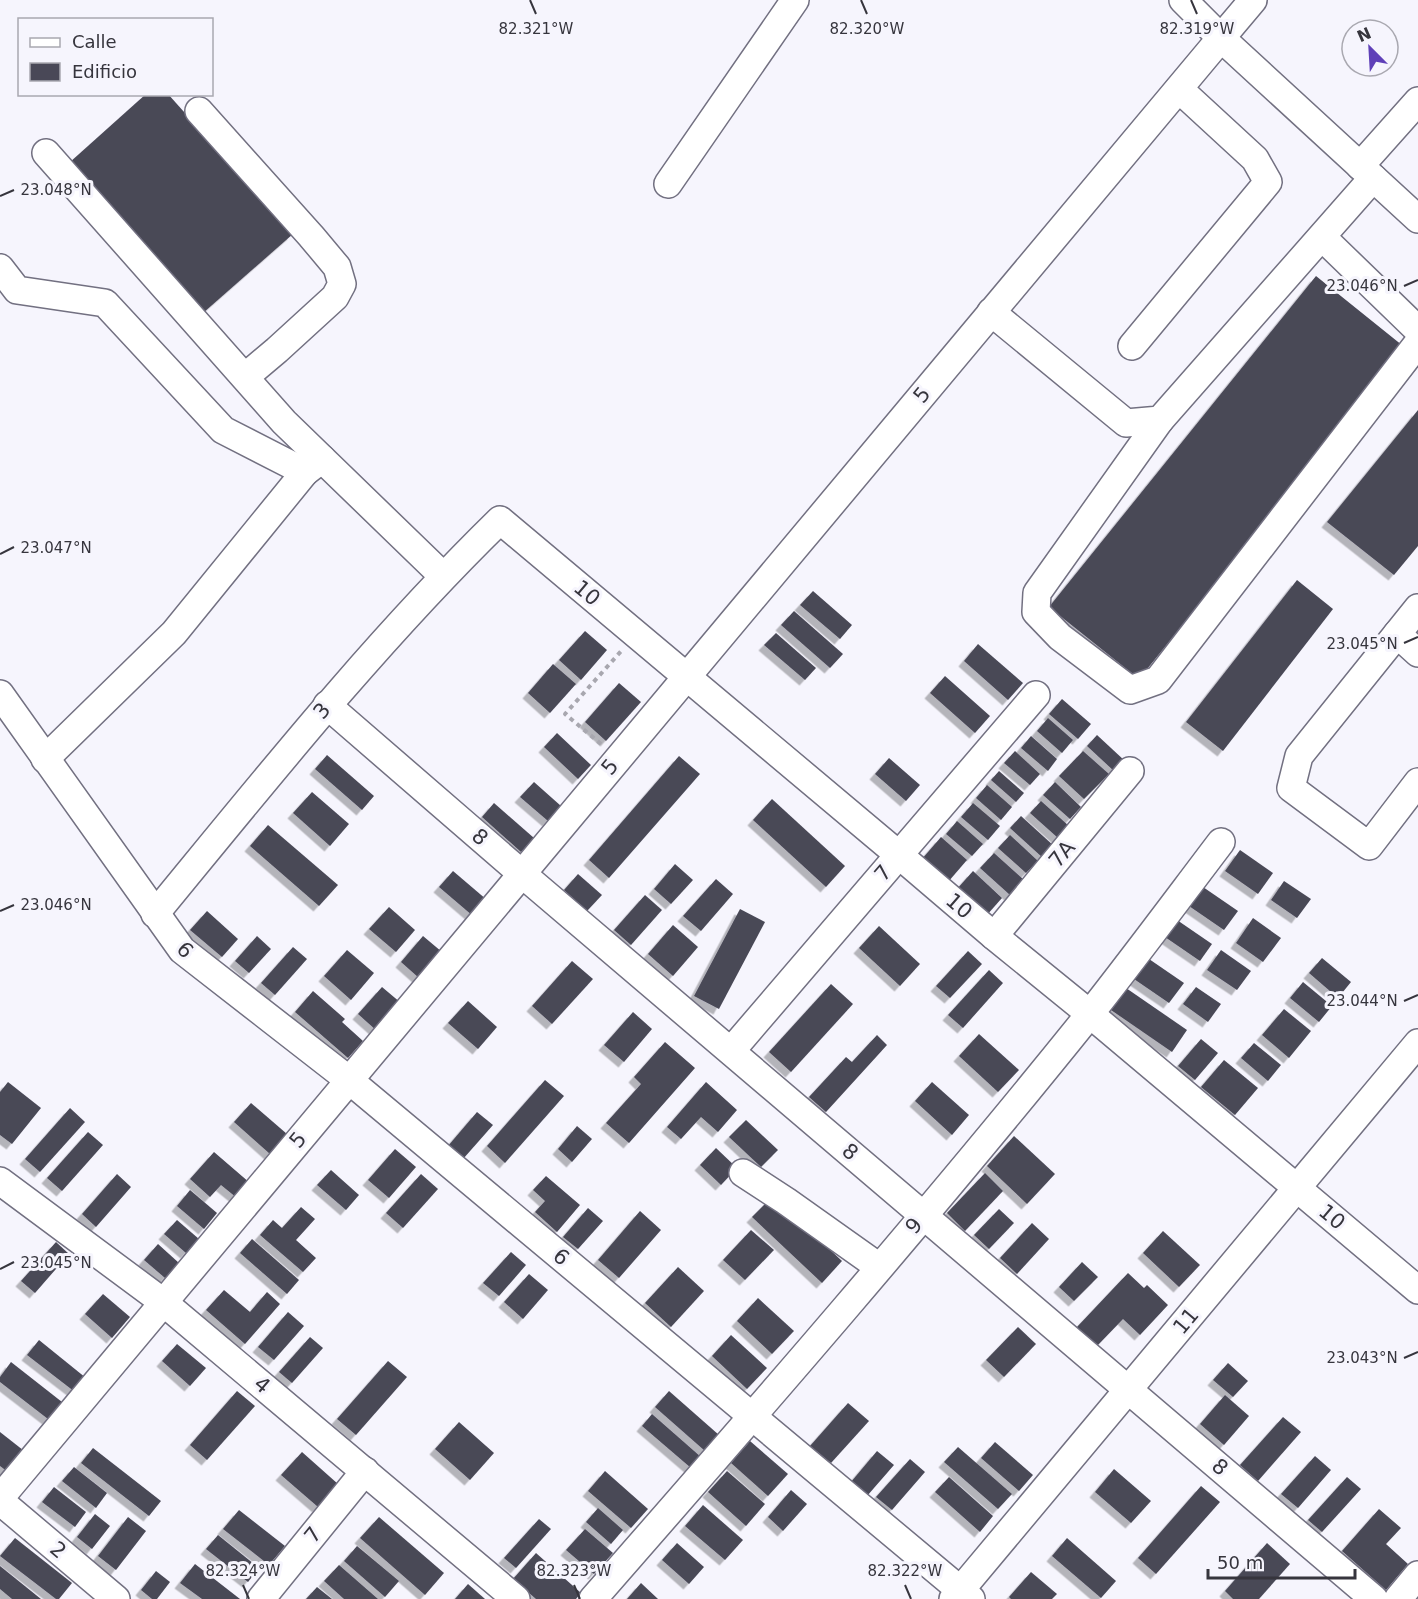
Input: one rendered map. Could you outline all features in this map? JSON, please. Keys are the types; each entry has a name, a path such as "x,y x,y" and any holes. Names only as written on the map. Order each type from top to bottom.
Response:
{"street":[{"path":"668,184 795,0"},
{"path":"1183,0 1221,38 1418,219"},
{"name":"5","path":"0,1500 521,873 1253,0"},
{"path":"1132,346 1268,182 1255,159 1179,89"},
{"path":"1418,101 1322,237 1160,420 1037,593 1036,612 1060,637 1130,690 1158,680 1418,343"},
{"path":"199,111 337,267 342,284 335,297 245,377"},
{"path":"46,153 284,422 313,466 443,576"},
{"path":"1322,237 1418,330"},
{"path":"0,268 17,290 105,303 223,430 313,466"},
{"path":"991,312 1126,423 1160,420"},
{"path":"45,759 174,633 313,466"},
{"name":"10","path":"501,520 1418,1290"},
{"name":"3","path":"155,914 327,705 443,576 501,520"},
{"path":"1418,608 1299,756 1291,788 1369,846 1418,782"},
{"path":"1397,634 1418,653"},
{"name":"6","path":"0,694 182,950 349,1080 962,1596"},
{"name":"7","path":"731,1051 1036,695"},
{"name":"8","path":"327,705 1374,1599"},
{"name":"7A","path":"994,936 1130,771"},
{"name":"9","path":"593,1599 924,1215 1090,1014 1221,842"},
{"name":"11","path":"962,1596 1129,1389 1418,1043"},
{"path":"743,1173 879,1267"},
{"name":"4","path":"0,1181 163,1302 516,1599"},
{"name":"7","path":"261,1599 365,1471"},
{"name":"2","path":"0,1500 116,1599"},
{"path":"1398,1599 1418,1575"}],"path":[{"path":"618,757 565,714 636,634"}],"building":[{"path":"144,96 170,96 293,234 203,313 69,163"},
{"path":"1316,276 1418,358 1418,367 1279,540 1262,527 1139,679 1049,607"},
{"path":"1418,410 1418,546 1394,575 1327,522"},
{"path":"1297,580 1333,609 1223,751 1186,722"},
{"path":"813,591 852,625 840,639 800,605"},
{"path":"794,611 843,654 830,668 781,625"},
{"path":"585,631 607,650 581,680 559,660"},
{"path":"776,633 816,668 805,680 764,645"},
{"path":"978,644 1023,683 1008,700 964,661"},
{"path":"553,664 576,684 550,713 528,693"},
{"path":"945,676 990,716 975,733 930,693"},
{"path":"619,683 641,702 606,741 585,722"},
{"path":"1062,699 1091,724 1078,739 1049,714"},
{"path":"1048,718 1073,740 1062,753 1037,731"},
{"path":"557,733 591,765 578,779 544,747"},
{"path":"1097,735 1125,761 1115,772 1087,746"},
{"path":"1031,736 1057,759 1048,771 1021,748"},
{"path":"1015,751 1040,774 1030,785 1004,763"},
{"path":"1083,751 1109,774 1084,799 1059,776"},
{"path":"327,755 374,796 362,810 315,769"},
{"path":"679,756 700,774 609,878 589,860"},
{"path":"889,758 920,785 906,801 875,774"},
{"path":"999,771 1024,793 1016,802 991,780"},
{"path":"534,782 561,806 548,821 520,797"},
{"path":"1055,782 1081,807 1070,819 1043,795"},
{"path":"987,785 1012,807 1001,820 976,798"},
{"path":"312,792 349,824 330,846 293,813"},
{"path":"772,799 845,866 826,887 753,820"},
{"path":"1041,801 1069,826 1058,838 1030,813"},
{"path":"494,803 534,838 521,852 482,817"},
{"path":"973,803 1000,826 988,840 961,817"},
{"path":"1021,816 1054,846 1043,858 1010,828"},
{"path":"957,821 983,844 972,856 946,834"},
{"path":"268,825 338,885 319,906 250,846"},
{"path":"1010,835 1038,861 1026,873 998,848"},
{"path":"941,837 967,860 948,882 922,859"},
{"path":"1240,850 1273,873 1258,894 1225,871"},
{"path":"994,853 1024,880 1010,895 980,868"},
{"path":"675,864 693,880 671,904 654,889"},
{"path":"453,871 487,900 473,916 439,887"},
{"path":"973,871 1002,898 986,916 957,889"},
{"path":"578,874 602,895 587,911 564,890"},
{"path":"716,879 733,894 701,931 683,916"},
{"path":"1284,881 1311,899 1297,918 1271,900"},
{"path":"1203,887 1238,911 1224,930 1189,906"},
{"path":"645,895 662,910 631,945 614,930"},
{"path":"389,907 415,930 396,952 369,929"},
{"path":"740,909 765,922 719,1009 694,996"},
{"path":"207,911 238,939 222,957 190,930"},
{"path":"1253,918 1281,938 1263,962 1236,943"},
{"path":"1177,920 1212,944 1200,961 1165,937"},
{"path":"673,925 698,947 673,976 648,954"},
{"path":"879,926 920,964 900,986 859,948"},
{"path":"257,936 271,949 249,973 235,961"},
{"path":"423,936 442,952 419,978 401,962"},
{"path":"293,947 307,959 275,995 261,983"},
{"path":"347,950 374,973 351,1000 324,976"},
{"path":"1221,950 1251,971 1237,990 1207,970"},
{"path":"968,951 982,964 950,998 936,986"},
{"path":"1322,958 1351,982 1338,998 1309,973"},
{"path":"1149,959 1184,983 1169,1003 1134,979"},
{"path":"572,961 593,979 552,1024 532,1006"},
{"path":"989,970 1003,983 963,1028 948,1015"},
{"path":"1303,982 1332,1006 1319,1022 1290,998"},
{"path":"831,984 853,1004 791,1072 769,1052"},
{"path":"382,987 401,1003 377,1031 358,1014"},
{"path":"1196,987 1221,1004 1208,1022 1183,1004"},
{"path":"1126,988 1187,1030 1172,1052 1111,1010"},
{"path":"313,991 345,1019 342,1022 363,1041 348,1058 295,1012"},
{"path":"468,1001 497,1027 478,1049 448,1023"},
{"path":"1284,1009 1311,1031 1289,1058 1262,1035"},
{"path":"633,1012 652,1029 624,1062 604,1045"},
{"path":"979,1034 1019,1070 998,1092 959,1056"},
{"path":"877,1035 887,1045 826,1112 809,1097 846,1057 852,1062"},
{"path":"1201,1039 1218,1053 1195,1080 1178,1066"},
{"path":"665,1042 695,1068 629,1143 606,1123 641,1084 634,1077"},
{"path":"1254,1043 1281,1065 1268,1081 1241,1058"},
{"path":"1224,1060 1258,1088 1235,1115 1201,1087"},
{"path":"545,1080 564,1096 505,1163 487,1146"},
{"path":"8,1082 41,1108 12,1144 0,1135 0,1092"},
{"path":"706,1082 737,1110 718,1132 701,1117 681,1139 667,1127"},
{"path":"932,1082 969,1115 952,1135 915,1101"},
{"path":"251,1103 287,1134 270,1154 234,1122"},
{"path":"70,1108 85,1122 40,1172 25,1159"},
{"path":"477,1112 493,1125 463,1159 448,1146"},
{"path":"746,1120 778,1150 761,1167 729,1137"},
{"path":"577,1126 592,1139 572,1162 558,1149"},
{"path":"88,1132 103,1145 62,1191 47,1178"},
{"path":"1014,1136 1055,1174 1027,1204 987,1166"},
{"path":"716,1148 737,1168 721,1185 700,1165"},
{"path":"395,1149 416,1167 389,1198 368,1180"},
{"path":"214,1152 250,1183 237,1198 221,1185 210,1197 190,1179"},
{"path":"331,1170 359,1195 346,1210 317,1185"},
{"path":"985,1173 1003,1191 965,1231 947,1213"},
{"path":"117,1174 131,1187 96,1227 82,1214"},
{"path":"421,1174 438,1189 403,1228 386,1213"},
{"path":"546,1176 580,1205 557,1232 535,1212 545,1201 533,1190"},
{"path":"190,1190 217,1213 204,1229 177,1206"},
{"path":"773,1196 842,1261 822,1283 752,1217"},
{"path":"301,1207 315,1219 296,1240 316,1258 303,1272 260,1235 273,1220 282,1228"},
{"path":"588,1208 603,1221 578,1249 563,1237"},
{"path":"999,1209 1014,1223 989,1249 974,1235"},
{"path":"640,1211 661,1230 619,1278 598,1260"},
{"path":"177,1220 199,1239 186,1253 164,1234"},
{"path":"1032,1223 1049,1239 1017,1274 1000,1258"},
{"path":"751,1230 774,1250 745,1280 723,1260"},
{"path":"1163,1231 1200,1265 1179,1287 1143,1253"},
{"path":"252,1239 299,1280 287,1294 240,1253"},
{"path":"56,1242 69,1254 35,1293 21,1281"},
{"path":"158,1244 179,1263 165,1278 144,1260"},
{"path":"511,1252 526,1265 499,1296 483,1283"},
{"path":"1082,1262 1098,1277 1074,1301 1059,1287"},
{"path":"678,1267 704,1291 671,1327 645,1303"},
{"path":"1128,1273 1144,1288 1147,1285 1168,1305 1140,1335 1123,1319 1097,1346 1077,1327"},
{"path":"529,1274 548,1290 523,1319 504,1302"},
{"path":"224,1290 250,1312 267,1292 280,1304 245,1344 206,1310"},
{"path":"103,1294 130,1317 112,1338 85,1314"},
{"path":"758,1298 794,1331 772,1354 737,1321"},
{"path":"288,1312 304,1326 274,1360 258,1347"},
{"path":"1018,1327 1036,1344 1004,1377 986,1360"},
{"path":"731,1335 767,1368 747,1389 712,1356"},
{"path":"310,1337 323,1348 292,1383 279,1372"},
{"path":"39,1340 86,1378 75,1392 27,1355"},
{"path":"177,1344 206,1368 190,1386 162,1361"},
{"path":"388,1361 407,1377 356,1435 337,1419"},
{"path":"11,1362 62,1402 48,1419 0,1382 0,1377"},
{"path":"1228,1363 1248,1381 1233,1397 1213,1380"},
{"path":"237,1391 255,1406 207,1460 190,1445"},
{"path":"669,1391 719,1435 705,1451 655,1407"},
{"path":"1225,1395 1249,1416 1224,1445 1200,1424"},
{"path":"848,1403 869,1421 831,1463 810,1446"},
{"path":"652,1414 701,1457 691,1468 642,1426"},
{"path":"1283,1417 1301,1432 1258,1481 1240,1465"},
{"path":"459,1422 494,1453 470,1480 435,1449"},
{"path":"0,1432 28,1454 12,1475 0,1466"},
{"path":"750,1441 788,1474 768,1496 731,1463"},
{"path":"995,1442 1033,1475 1019,1491 981,1458"},
{"path":"958,1447 1012,1494 998,1509 944,1462"},
{"path":"93,1448 161,1501 149,1516 81,1463"},
{"path":"877,1451 894,1465 867,1496 851,1482"},
{"path":"302,1452 338,1484 318,1507 281,1475"},
{"path":"1315,1456 1331,1470 1298,1508 1281,1494"},
{"path":"910,1459 925,1472 892,1510 876,1497"},
{"path":"74,1467 107,1493 96,1508 62,1481"},
{"path":"1114,1469 1151,1501 1131,1523 1095,1492"},
{"path":"605,1471 648,1509 631,1528 588,1491"},
{"path":"727,1471 765,1504 746,1526 708,1492"},
{"path":"949,1477 993,1516 980,1532 935,1492"},
{"path":"1347,1477 1361,1489 1322,1532 1308,1520"},
{"path":"1201,1486 1220,1502 1156,1574 1138,1558"},
{"path":"54,1487 86,1512 75,1527 42,1502"},
{"path":"791,1490 807,1504 783,1531 768,1517"},
{"path":"703,1505 743,1540 725,1560 685,1526"},
{"path":"598,1508 623,1530 611,1544 586,1522"},
{"path":"1379,1509 1401,1528 1386,1544 1408,1564 1386,1590 1342,1551"},
{"path":"239,1510 285,1546 269,1565 223,1529"},
{"path":"95,1514 110,1526 92,1549 77,1537"},
{"path":"128,1517 146,1531 116,1570 98,1556"},
{"path":"379,1517 444,1573 425,1595 360,1538"},
{"path":"539,1519 551,1529 516,1568 504,1558"},
{"path":"585,1529 613,1553 594,1574 566,1550"},
{"path":"218,1535 259,1568 248,1582 206,1549"},
{"path":"15,1538 72,1583 59,1599 0,1556"},
{"path":"1067,1538 1116,1581 1101,1598 1052,1556"},
{"path":"677,1543 704,1567 689,1584 662,1560"},
{"path":"1267,1543 1290,1564 1259,1599 1233,1599 1225,1591"},
{"path":"357,1546 399,1581 385,1597 344,1561"},
{"path":"536,1553 581,1593 576,1599 536,1599 513,1579"},
{"path":"195,1564 240,1599 202,1599 180,1583"},
{"path":"339,1565 378,1599 344,1599 324,1581"},
{"path":"0,1566 41,1599 12,1599 0,1589"},
{"path":"156,1571 170,1582 157,1599 152,1599 141,1590"},
{"path":"1031,1572 1057,1594 1052,1599 1011,1599 1009,1597"},
{"path":"641,1583 658,1599 627,1599"},
{"path":"468,1584 485,1599 455,1599"},
{"path":"317,1587 332,1599 306,1599"}]}
